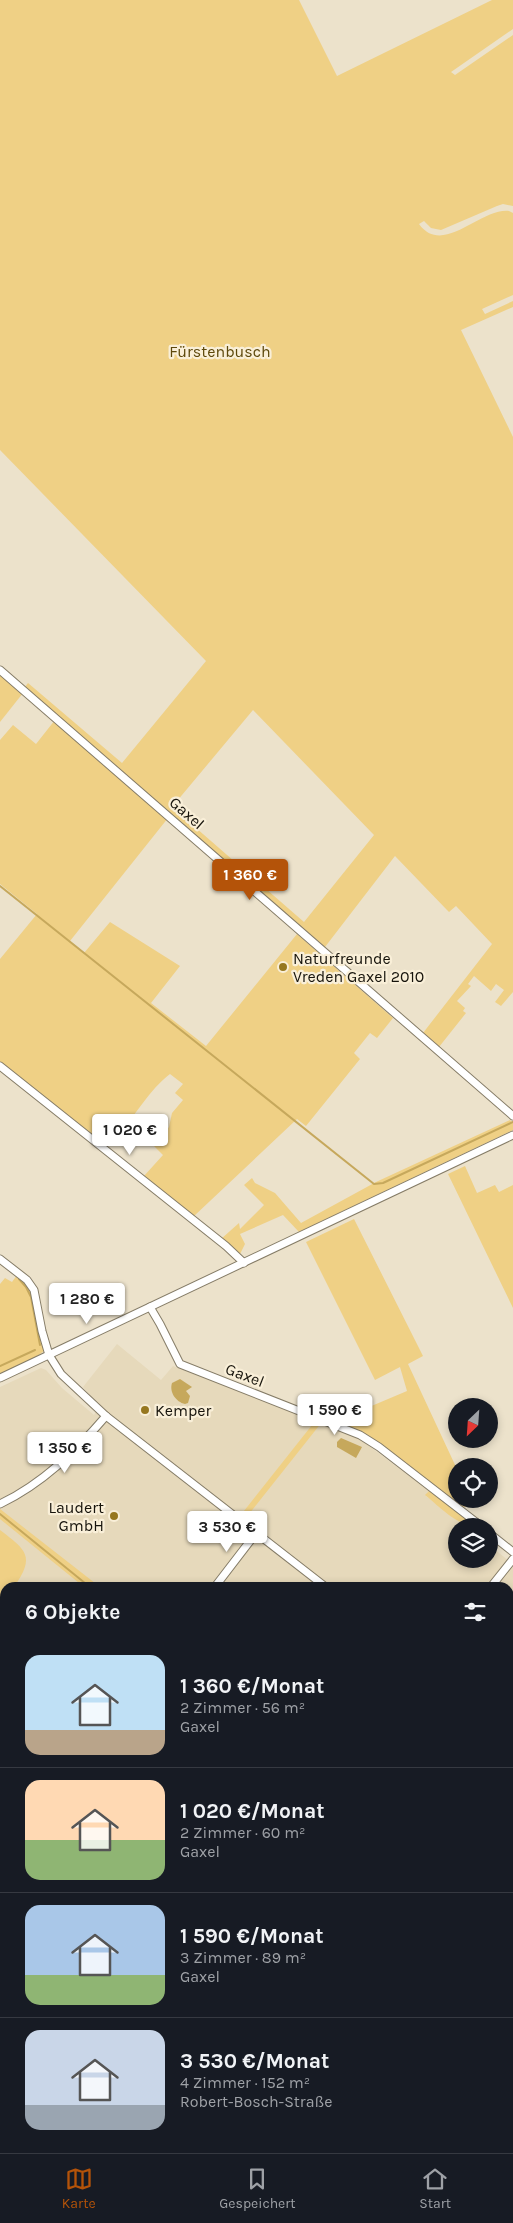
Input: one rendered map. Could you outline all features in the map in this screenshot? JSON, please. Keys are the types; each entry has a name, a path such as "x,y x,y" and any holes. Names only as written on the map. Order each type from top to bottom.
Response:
{"street":[{"name":"Gaxel","path":"0,670 513,1116"},
{"path":"0,1066 218,1239 244,1262"},
{"path":"0,1378 513,1135"},
{"path":"0,1259 26,1280 34,1290 49,1355 71,1385 106,1416 320,1582"},
{"name":"Gaxel","path":"150,1307 180,1364 360,1434 471,1518"},
{"path":"0,1504 26,1490 67,1458 106,1416"},
{"path":"219,1582 257,1532"},
{"path":"498,1540 513,1552"},
{"path":"495,1582 513,1559"}],"shaded area":[{"path":"117,1344 161,1380 173,1366 357,1437 429,1491 426,1496 455,1518 448,1518 448,1568 498,1568 498,1552 513,1564 513,1582 0,1582 0,1387 41,1368 46,1370 62,1388 94,1415 99,1406 83,1387"},
{"path":"180,1379 192,1387 186,1391 190,1396 188,1403 185,1404 176,1399 172,1393 172,1383"},
{"path":"341,1438 362,1447 356,1458 337,1447 337,1442"}],"green space":[{"name":"Fürstenbusch","path":"0,0 299,0 337,76 492,0 513,0 513,29 451,72 455,75 513,35 513,206 503,204 497,206 441,230 431,228 424,221 419,224 429,233 439,235 450,234 498,212 509,211 513,213 513,295 482,309 485,314 513,301 513,307 461,330 513,437 513,992 501,1006 495,1002 504,990 496,984 491,991 474,976 468,984 471,986 457,1001 465,1008 463,1011 466,1013 439,1047 423,1033 492,944 456,906 449,912 395,856 325,947 25,687 28,683 122,763 206,661 0,450","holes":["253,710 374,835 304,922 172,807"]},
{"path":"0,673 23,693 0,722"},
{"path":"55,720 168,818 70,941 84,953 110,922 180,966 151,1003 206,1046 297,934 393,1018 377,1038 370,1033 354,1053 360,1059 306,1126 297,1119 193,1217 144,1176 163,1155 154,1146 169,1127 172,1113 183,1100 175,1093 183,1084 170,1074 149,1095 117,1137 108,1135 101,1142 0,1063 0,959 37,914 0,884 0,740 13,725 36,744"},
{"path":"510,1120 513,1123 513,1130 299,1232 283,1215 240,1234 245,1244 240,1254 221,1239 239,1223 240,1229 264,1205 244,1185 252,1178 255,1183 275,1193 301,1223 376,1182"},
{"path":"465,1166 477,1193 495,1185 499,1192 513,1185 513,1308 448,1174"},
{"path":"354,1219 423,1356 408,1364 452,1458 448,1458 448,1497 368,1435 349,1427 348,1423 362,1410 407,1391 400,1367 375,1380 306,1242"},
{"path":"17,1275 29,1285 45,1350 35,1358 0,1374 0,1284 5,1278 12,1282"},
{"path":"316,1420 322,1422 245,1519 240,1516"},
{"path":"429,1491 448,1505 448,1508 452,1508 465,1518 454,1518 425,1495"},
{"path":"0,1509 94,1582 78,1582 0,1519"},
{"path":"0,1530 22,1549 26,1561 25,1568 17,1582 0,1582"}],"waterway":[{"path":"0,886 374,1184 383,1183 513,1122"},
{"path":"19,1279 31,1297 40,1345"},
{"path":"0,1366 35,1350"},
{"path":"0,1514 84,1582"}],"place":[{"name":"Naturfreunde Vreden Gaxel 2010","path":"283,967"},
{"name":"Kemper","path":"145,1410"},
{"name":"Laudert GmbH","path":"114,1516"}]}
